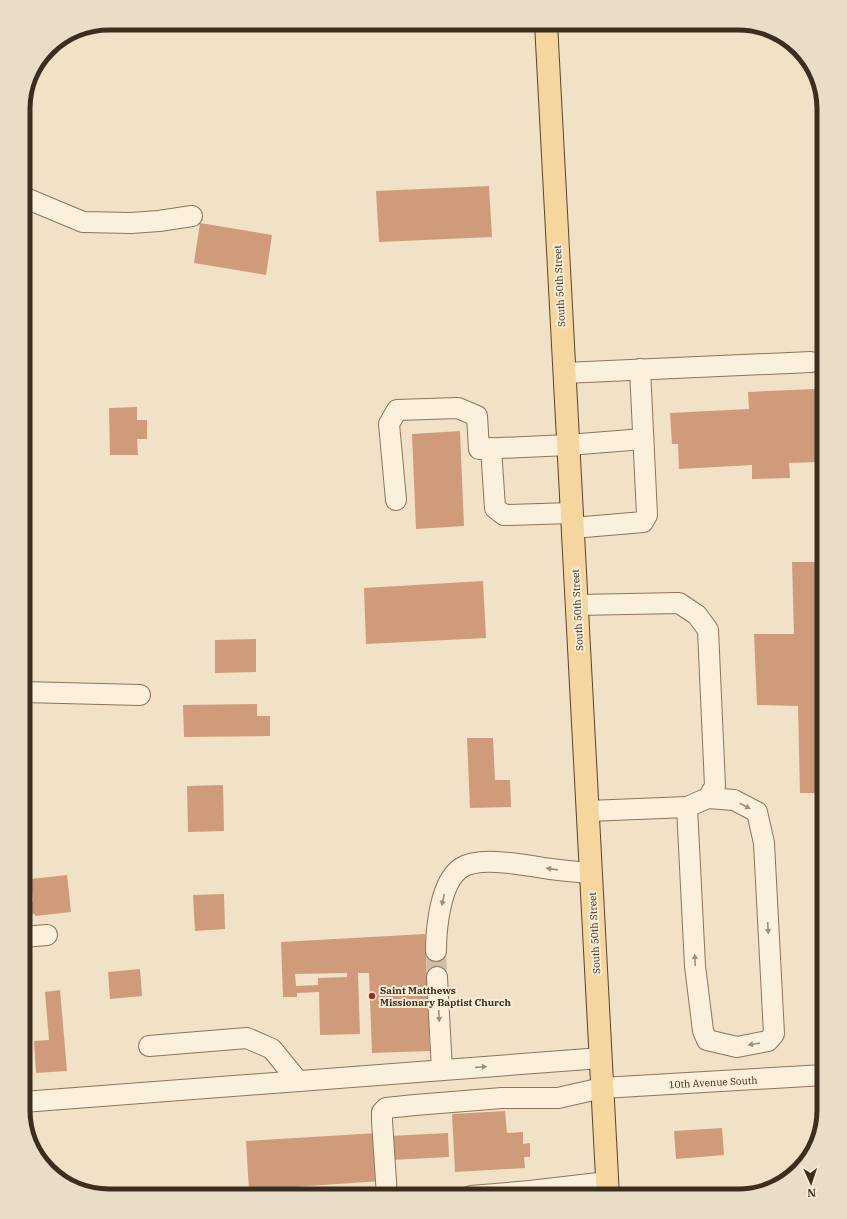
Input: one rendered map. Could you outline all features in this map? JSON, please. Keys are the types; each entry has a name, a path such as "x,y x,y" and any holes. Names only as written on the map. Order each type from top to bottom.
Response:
{"main road":[{"name":"South 50th Street","path":"546,30 608,1189"}],"street":[{"path":"30,200 83,222 131,223 159,221 192,216"},
{"path":"564,373 811,362"},
{"path":"491,448 495,508 504,515 573,521 643,522 647,515 640,369"},
{"path":"396,500 389,424 397,410 458,408 477,416 479,448 568,445 643,439"},
{"path":"577,605 679,603 697,615 708,630 715,786 708,798"},
{"path":"30,692 140,695"},
{"path":"588,811 687,807 708,798 734,800 757,812 764,843 774,1034 768,1041 737,1047 707,1040 703,1031 695,966 687,807"},
{"path":"436,951 436,934 445,892 451,879 461,868 478,863 496,862 591,873"},
{"path":"30,936 46,935"},
{"path":"437,978 442,1070"},
{"path":"149,1046 248,1038 272,1049 298,1081"},
{"path":"30,1101 601,1058"},
{"name":"10th Avenue South","path":"387,1189 382,1121 382,1112 386,1108 502,1098 558,1098 602,1088 817,1075"}],"building":[{"path":"489,186 492,237 379,242 376,191"},
{"path":"200,223 272,235 266,275 194,263"},
{"path":"815,389 817,462 789,463 790,478 752,479 752,465 679,469 678,444 672,444 670,413 749,409 748,392"},
{"path":"137,407 137,420 147,420 147,439 137,439 138,455 110,455 109,408"},
{"path":"460,431 464,526 416,529 412,434"},
{"path":"792,562 817,562 817,793 800,793 798,706 757,705 754,634 794,634"},
{"path":"483,581 486,638 366,644 364,588"},
{"path":"256,639 256,672 215,673 215,640"},
{"path":"257,704 257,716 270,716 270,736 184,737 183,705"},
{"path":"467,738 493,738 495,780 510,780 511,807 470,808"},
{"path":"223,785 224,831 188,832 187,786"},
{"path":"67,875 71,912 35,916 35,914 30,915 30,902 33,902 31,879"},
{"path":"224,894 225,929 195,931 193,895"},
{"path":"425,934 430,1051 372,1053 369,973 358,973 360,1034 320,1035 319,992 297,993 297,997 283,997 281,942","holes":["347,973 347,977 318,978 318,985 296,986 295,974"]},
{"path":"140,969 142,996 110,999 108,972"},
{"path":"60,990 67,1071 36,1073 34,1041 49,1040 45,992"},
{"path":"505,1111 507,1133 523,1132 523,1144 530,1143 530,1157 524,1157 525,1168 455,1172 452,1114"},
{"path":"722,1128 724,1155 676,1159 674,1131"},
{"path":"378,1133 381,1181 249,1189 246,1141"},
{"path":"448,1133 449,1157 390,1160 389,1136"}],"tunnel":[{"path":"436,951 437,977"}],"place":[{"name":"Saint Matthews Missionary Baptist Church","path":"372,996"}]}
